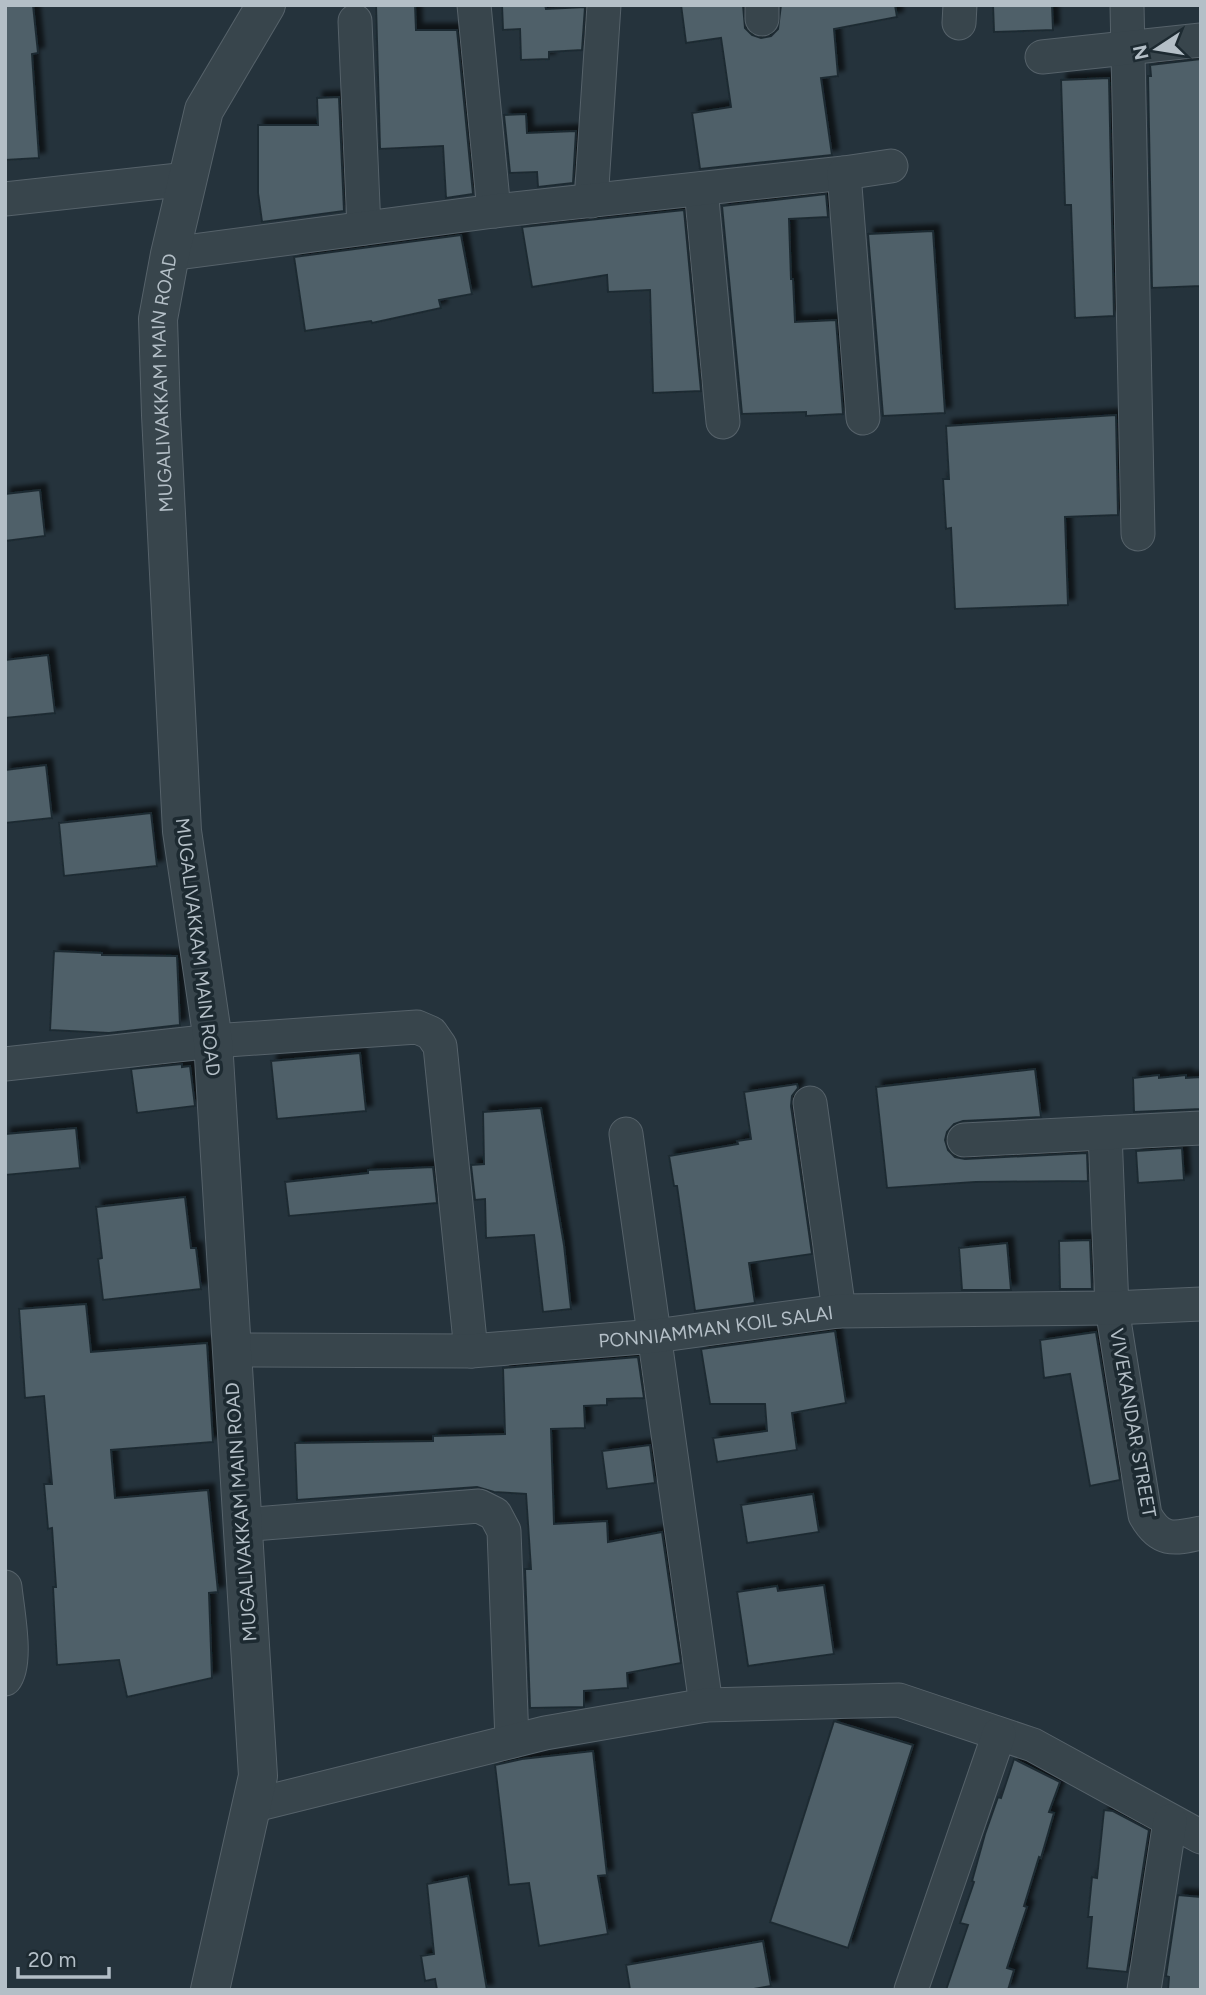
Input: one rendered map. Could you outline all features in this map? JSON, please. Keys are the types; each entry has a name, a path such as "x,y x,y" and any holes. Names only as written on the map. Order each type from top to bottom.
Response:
{"street":[{"name":"MUGALIVAKKAM MAIN ROAD","path":"211,1990 258,1776 213,1041 182,831 158,319 170,254 204,110 266,5"},
{"path":"474,5 494,211"},
{"path":"591,201 604,5"},
{"path":"1127,5 1138,534"},
{"path":"355,21 364,228"},
{"path":"1042,57 1201,40"},
{"path":"170,254 494,211 891,166"},
{"path":"844,173 863,418"},
{"path":"5,199 188,179"},
{"path":"701,189 723,422"},
{"path":"5,1064 213,1041 417,1027 431,1033 440,1046 471,1351"},
{"path":"810,1103 839,1311"},
{"path":"964,1140 1201,1128"},
{"path":"1105,1133 1112,1308"},
{"path":"626,1134 706,1705"},
{"name":"PONNIAMMAN KOIL SALAI","path":"232,1350 471,1351 656,1336 839,1311 1112,1308 1201,1304"},
{"name":"VIVEKANDAR STREET","path":"1112,1308 1145,1515 1158,1533 1168,1537 1201,1533"},
{"path":"242,1525 479,1506 495,1514 505,1531 512,1741"},
{"path":"5,1587 11,1647 9,1674 5,1679"},
{"path":"251,1806 545,1733 706,1705 899,1700 1033,1745 1201,1837"},
{"path":"911,1990 999,1734"},
{"path":"1144,1990 1170,1821"}],"building":[{"path":"5,5 33,5 38,53 32,54 39,158 5,160"},
{"path":"376,5 415,5 416,30 457,30 473,194 446,198 443,146 380,149"},
{"path":"502,5 545,5 546,9 585,7 582,50 549,52 549,59 521,60 520,29 503,30"},
{"path":"681,5 743,5 745,28 752,35 761,38 771,36 778,29 781,5 895,5 897,17 834,29 838,76 821,78 832,155 700,169 692,113 731,107 721,38 686,43"},
{"path":"993,5 1052,5 1053,30 994,32"},
{"path":"1201,59 1201,286 1152,288 1150,65"},
{"path":"1109,78 1114,316 1075,318 1071,205 1065,205 1061,80"},
{"path":"339,97 344,211 262,222 258,193 258,125 318,125 317,98"},
{"path":"526,114 527,133 576,131 573,183 538,187 537,172 510,173 504,115"},
{"path":"826,194 828,217 789,219 791,279 795,322 836,320 843,414 742,414 722,206"},
{"path":"684,210 701,391 653,393 650,290 608,292 607,275 532,287 522,227"},
{"path":"933,231 945,413 883,416 868,234"},
{"path":"461,235 472,294 439,300 441,308 372,323 371,321 305,331 294,257"},
{"path":"1116,415 1118,515 1065,517 1068,605 955,609 951,528 946,529 943,479 949,479 946,426"},
{"path":"40,490 45,536 5,541 5,494"},
{"path":"48,655 55,713 5,718 5,660"},
{"path":"46,765 52,818 5,823 5,770"},
{"path":"151,813 157,866 64,876 59,823"},
{"path":"54,951 177,956 180,1025 109,1033 50,1030"},
{"path":"360,1053 366,1111 277,1119 271,1061"},
{"path":"182,1064 182,1067 190,1066 195,1106 137,1113 131,1069"},
{"path":"1035,1069 1041,1117 963,1121 954,1124 947,1132 945,1140 948,1150 955,1157 965,1159 1087,1153 1088,1181 975,1182 887,1188 876,1087"},
{"path":"1159,1075 1159,1078 1186,1075 1186,1078 1201,1077 1201,1109 1134,1112 1133,1078"},
{"path":"797,1084 791,1106 812,1254 749,1263 755,1303 695,1311 677,1186 674,1186 669,1156 738,1144 737,1141 751,1139 744,1092"},
{"path":"541,1108 564,1245 571,1309 543,1312 534,1235 486,1238 485,1199 475,1200 471,1165 484,1164 483,1112"},
{"path":"76,1128 80,1168 5,1175 5,1134"},
{"path":"1182,1148 1184,1180 1138,1183 1136,1151"},
{"path":"433,1167 437,1203 289,1216 285,1182 368,1173 368,1170"},
{"path":"185,1197 191,1248 196,1248 201,1289 103,1300 98,1259 102,1258 96,1207"},
{"path":"1090,1240 1092,1289 1060,1289 1059,1241"},
{"path":"1007,1243 1011,1290 962,1290 959,1248"},
{"path":"86,1304 91,1352 207,1343 213,1442 111,1450 115,1498 208,1490 218,1592 209,1593 212,1678 127,1697 119,1660 57,1665 52,1528 48,1529 44,1484 52,1484 44,1396 25,1398 19,1309"},
{"path":"835,1331 846,1403 792,1413 797,1450 717,1462 713,1438 767,1431 765,1404 710,1404 701,1349"},
{"path":"1096,1332 1120,1480 1090,1486 1070,1374 1044,1378 1040,1340"},
{"path":"638,1357 644,1398 607,1399 607,1405 584,1406 585,1428 551,1429 554,1524 607,1521 608,1542 662,1532 681,1663 627,1673 628,1688 584,1691 584,1707 530,1708 525,1569 531,1569 526,1494 494,1492 477,1487 297,1500 295,1443 433,1441 433,1436 505,1434 503,1368"},
{"path":"650,1445 655,1483 607,1489 602,1451"},
{"path":"813,1494 819,1532 747,1543 741,1505"},
{"path":"824,1585 834,1654 748,1666 737,1592 777,1586 778,1591"},
{"path":"834,1721 913,1745 848,1948 770,1922"},
{"path":"593,1751 607,1875 598,1876 608,1934 539,1946 529,1883 509,1885 495,1765 522,1759"},
{"path":"1014,1759 1060,1782 1049,1812 1054,1813 1007,1968 1014,1970 1008,1990 946,1990 968,1925 960,1923 974,1882 972,1881 985,1834"},
{"path":"1104,1810 1113,1811 1149,1830 1127,1972 1087,1968 1092,1917 1088,1917 1092,1877 1097,1878"},
{"path":"468,1876 487,1990 437,1990 435,1979 425,1981 421,1956 434,1954 427,1884"},
{"path":"1178,1895 1201,1897 1201,1990 1168,1990 1169,1977 1166,1976"},
{"path":"763,1941 771,1986 748,1990 630,1990 626,1965"}]}
